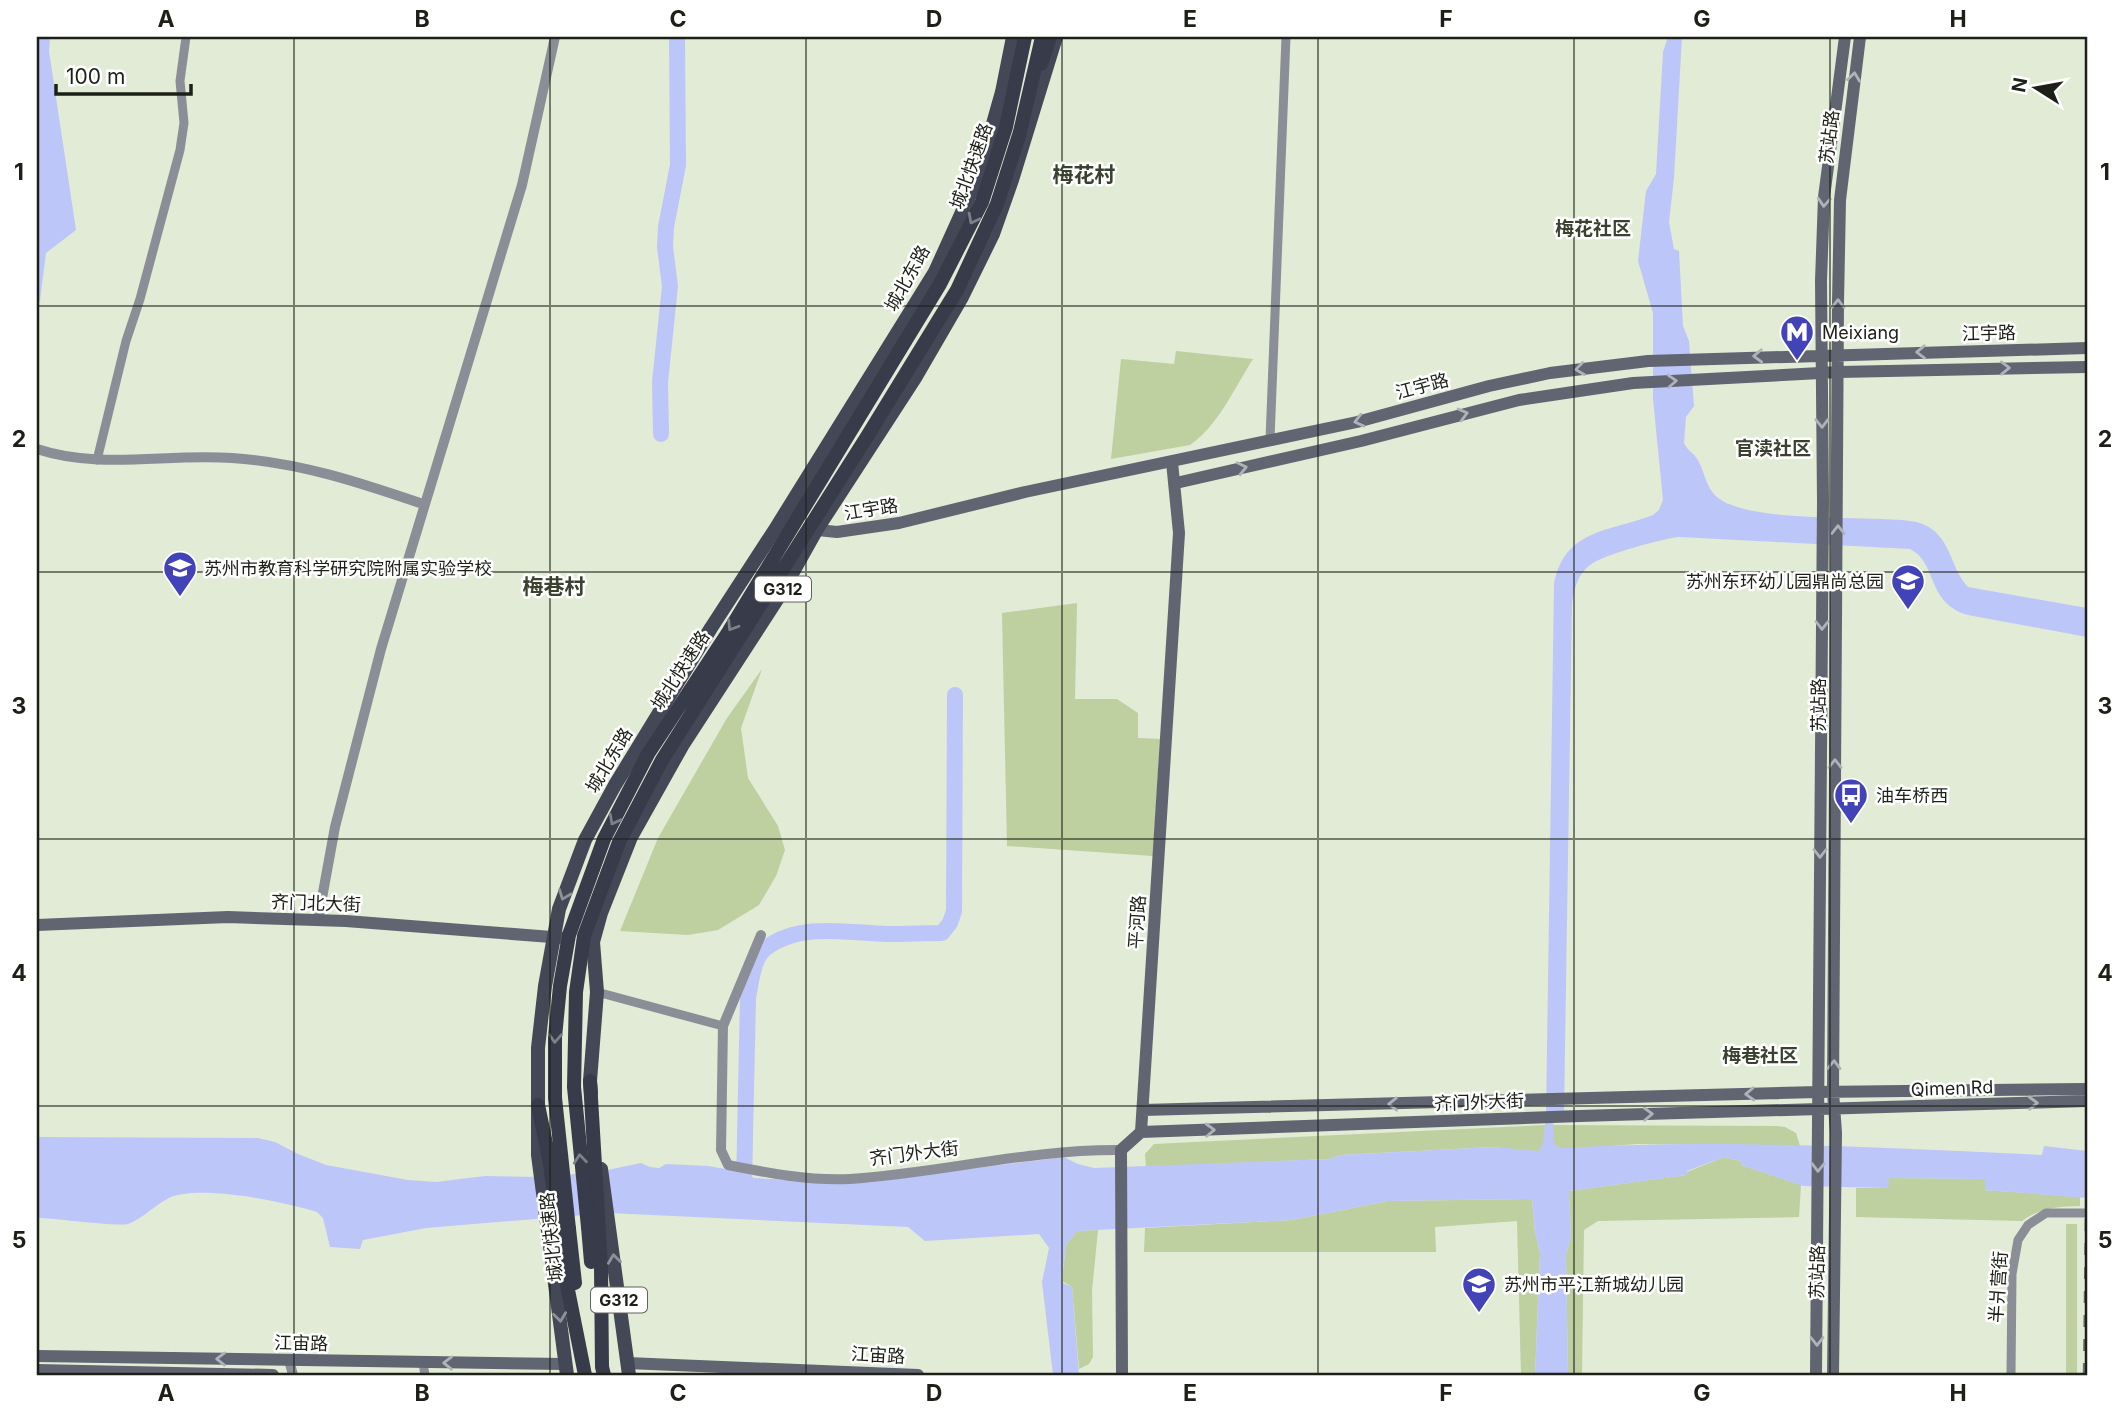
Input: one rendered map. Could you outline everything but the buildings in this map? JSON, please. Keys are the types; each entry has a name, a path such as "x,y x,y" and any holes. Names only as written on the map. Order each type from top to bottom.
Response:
{"highway":[{"path":"1013,129 1015,37"},
{"name":"城北快速路","path":"603,1373 573,1087 576,992 584,936 619,842 662,760 957,290 997,204 1013,129 1025,37"},
{"name":"城北快速路","path":"585,1373 555,1098 555,1037 569,936 604,839 648,754 729,631 940,284 982,202 1013,129 1042,37"},
{"path":"1013,129 1050,37"},
{"path":"590,1081 601,1267 603,1373"},
{"path":"538,1105 550,1163 561,1255 585,1373"}],"main road":[{"name":"城北东路","path":"566,1370 538,1156 538,1048 545,986 559,909 585,840 711,628 934,272 978,177 1015,37"},
{"name":"G312","path":"628,1369 590,1081 597,992 593,942 601,913 631,837 682,746 915,378 968,284 993,234 1056,37"},
{"name":"苏站路","path":"1816,1375 1823,557 1820,354 1824,197 1844,37"},
{"name":"苏站路","path":"1833,1375 1840,200 1860,37"},
{"name":"江宇路","path":"776,528 837,532 899,523 1026,492 1357,422 1515,380 1648,360 2087,348"},
{"name":"江宇路","path":"1176,483 1361,441 1519,400 1600,387 1839,372 2087,367"},
{"name":"平河路","path":"1142,1132 1179,533 1172,462"},
{"name":"齐门北大街","path":"37,925 218,918 318,920 448,927 593,942"},
{"name":"Qimen Rd","path":"1818,1109 2067,1096 2087,1089"},
{"name":"齐门外大街","path":"1143,1110 1818,1092"},
{"name":"Qimen Rd","path":"1818,1092 2067,1096 2087,1101"},
{"name":"齐门外大街","path":"1142,1132 1818,1109"},
{"path":"1122,1375 1121,1157 1142,1132"},
{"name":"江宙路","path":"37,1356 289,1360 424,1369 566,1370"},
{"name":"江宙路","path":"628,1369 918,1375"},
{"name":"江宙路","path":"37,1370 100,1374 273,1375"}],"street":[{"path":"97,460 125,341 141,299 180,150 184,123 180,81 186,37"},
{"path":"318,920 342,802 381,649 522,185 555,37"},
{"path":"1270,439 1286,37"},
{"path":"37,449 68,457 97,460 231,458 282,464 343,477 423,504"},
{"path":"597,992 723,1026 761,935"},
{"name":"齐门外大街","path":"723,1026 721,1150 728,1165 760,1173 848,1179 1052,1152 1121,1157"},
{"name":"半爿营街","path":"2011,1375 2012,1274 2018,1240 2028,1225 2046,1213 2087,1213"},
{"path":"100,1357 100,1374"},
{"path":"289,1360 293,1375"}],"green space":[{"path":"2087,37 2087,335 2085,335"},
{"path":"1176,351 1253,359 1217,417 1190,445 1111,459 1121,359 1174,364"},
{"path":"1077,603 1075,699 1117,699 1138,713 1138,738 1160,739 1153,856 1007,846 1002,613"},
{"path":"762,669 741,728 748,778 778,826 785,850 776,876 759,905 718,930 688,935 620,931 658,838 727,718"},
{"path":"1545,1125 1777,1126 1796,1133 1800,1146 1637,1144 1535,1152 1493,1147 1341,1155 1329,1159 1146,1167 1145,1154 1154,1144"},
{"path":"1724,1157 1801,1185 1799,1217 1598,1221 1584,1230 1582,1375 1568,1375 1566,1255 1571,1237 1569,1191 1686,1175 1687,1172"},
{"path":"1888,1178 1985,1179 1985,1190 2080,1197 2080,1206 2043,1210 2022,1221 1856,1217 1856,1188 1888,1188"},
{"path":"1532,1199 1540,1253 1535,1375 1521,1375 1517,1221 1435,1227 1436,1252 1144,1252 1145,1228 1292,1220 1388,1201"},
{"path":"2066,1224 2077,1224 2077,1375 2066,1375"},
{"path":"1098,1230 1092,1291 1093,1357 1089,1364 1079,1369 1072,1287 1062,1281 1066,1245 1077,1231"}],"water":[{"path":"37,37 50,37 49,51 76,230 46,253 40,301 37,301"},
{"path":"1668,37 1682,37 1669,222 1674,249 1679,251 1683,326 1689,341 1694,406 1686,417 1684,443 1698,460 1713,493 1730,504 1770,514 1898,520 1922,524 1941,539 1968,587 2087,608 2087,637 1968,615 1955,609 1945,602 1925,564 1919,555 1910,549 1680,537 1620,552 1590,565 1577,583 1572,604 1564,1114 1553,1115 1554,1144 1561,1148 1681,1144 1801,1145 2042,1155 2044,1146 2087,1151 2087,1198 1985,1190 1985,1179 1889,1178 1888,1188 1803,1186 1741,1165 1741,1161 1724,1157 1687,1171 1687,1175 1569,1191 1571,1237 1566,1255 1568,1375 1535,1375 1540,1253 1532,1199 1388,1201 1292,1220 1077,1231 1066,1245 1062,1278 1063,1283 1072,1287 1079,1375 1053,1375 1042,1282 1049,1248 1039,1234 925,1241 908,1227 609,1213 426,1228 363,1240 360,1249 330,1247 323,1218 317,1212 264,1199 200,1193 169,1198 128,1224 37,1218 37,1137 258,1138 275,1142 326,1165 408,1180 436,1182 485,1176 542,1177 598,1172 641,1163 659,1168 666,1164 708,1166 743,1172 754,1178 856,1183 1064,1157 1094,1168 1329,1159 1341,1155 1493,1147 1539,1151 1543,1143 1546,1115 1554,584 1568,552 1579,542 1592,535 1653,515 1659,510 1663,500 1653,399 1653,313 1638,261 1646,191 1656,174 1663,52"}],"waterway":[{"path":"661,434 660,382 670,286 665,247 666,227 678,165 677,37"},
{"path":"744,1183 748,998 753,971 762,952 779,940 809,932 942,933 950,923 954,911 955,695"}],"railway":[{"path":"2084,1375 2087,1138"}],"place":[{"name":"Meixiang","path":"1797,362"},
{"name":"苏州市教育科学研究院附属实验学校","path":"180,598"},
{"name":"苏州东环幼儿园鼎尚总园","path":"1908,611"},
{"name":"油车桥西","path":"1851,825"},
{"name":"苏州市平江新城幼儿园","path":"1479,1314"}],"district":[{"name":"梅花村","path":"1084,174"},
{"name":"梅花社区","path":"1593,228"},
{"name":"官渎社区","path":"1773,448"},
{"name":"梅巷村","path":"554,586"},
{"name":"梅巷社区","path":"1760,1055"}]}
